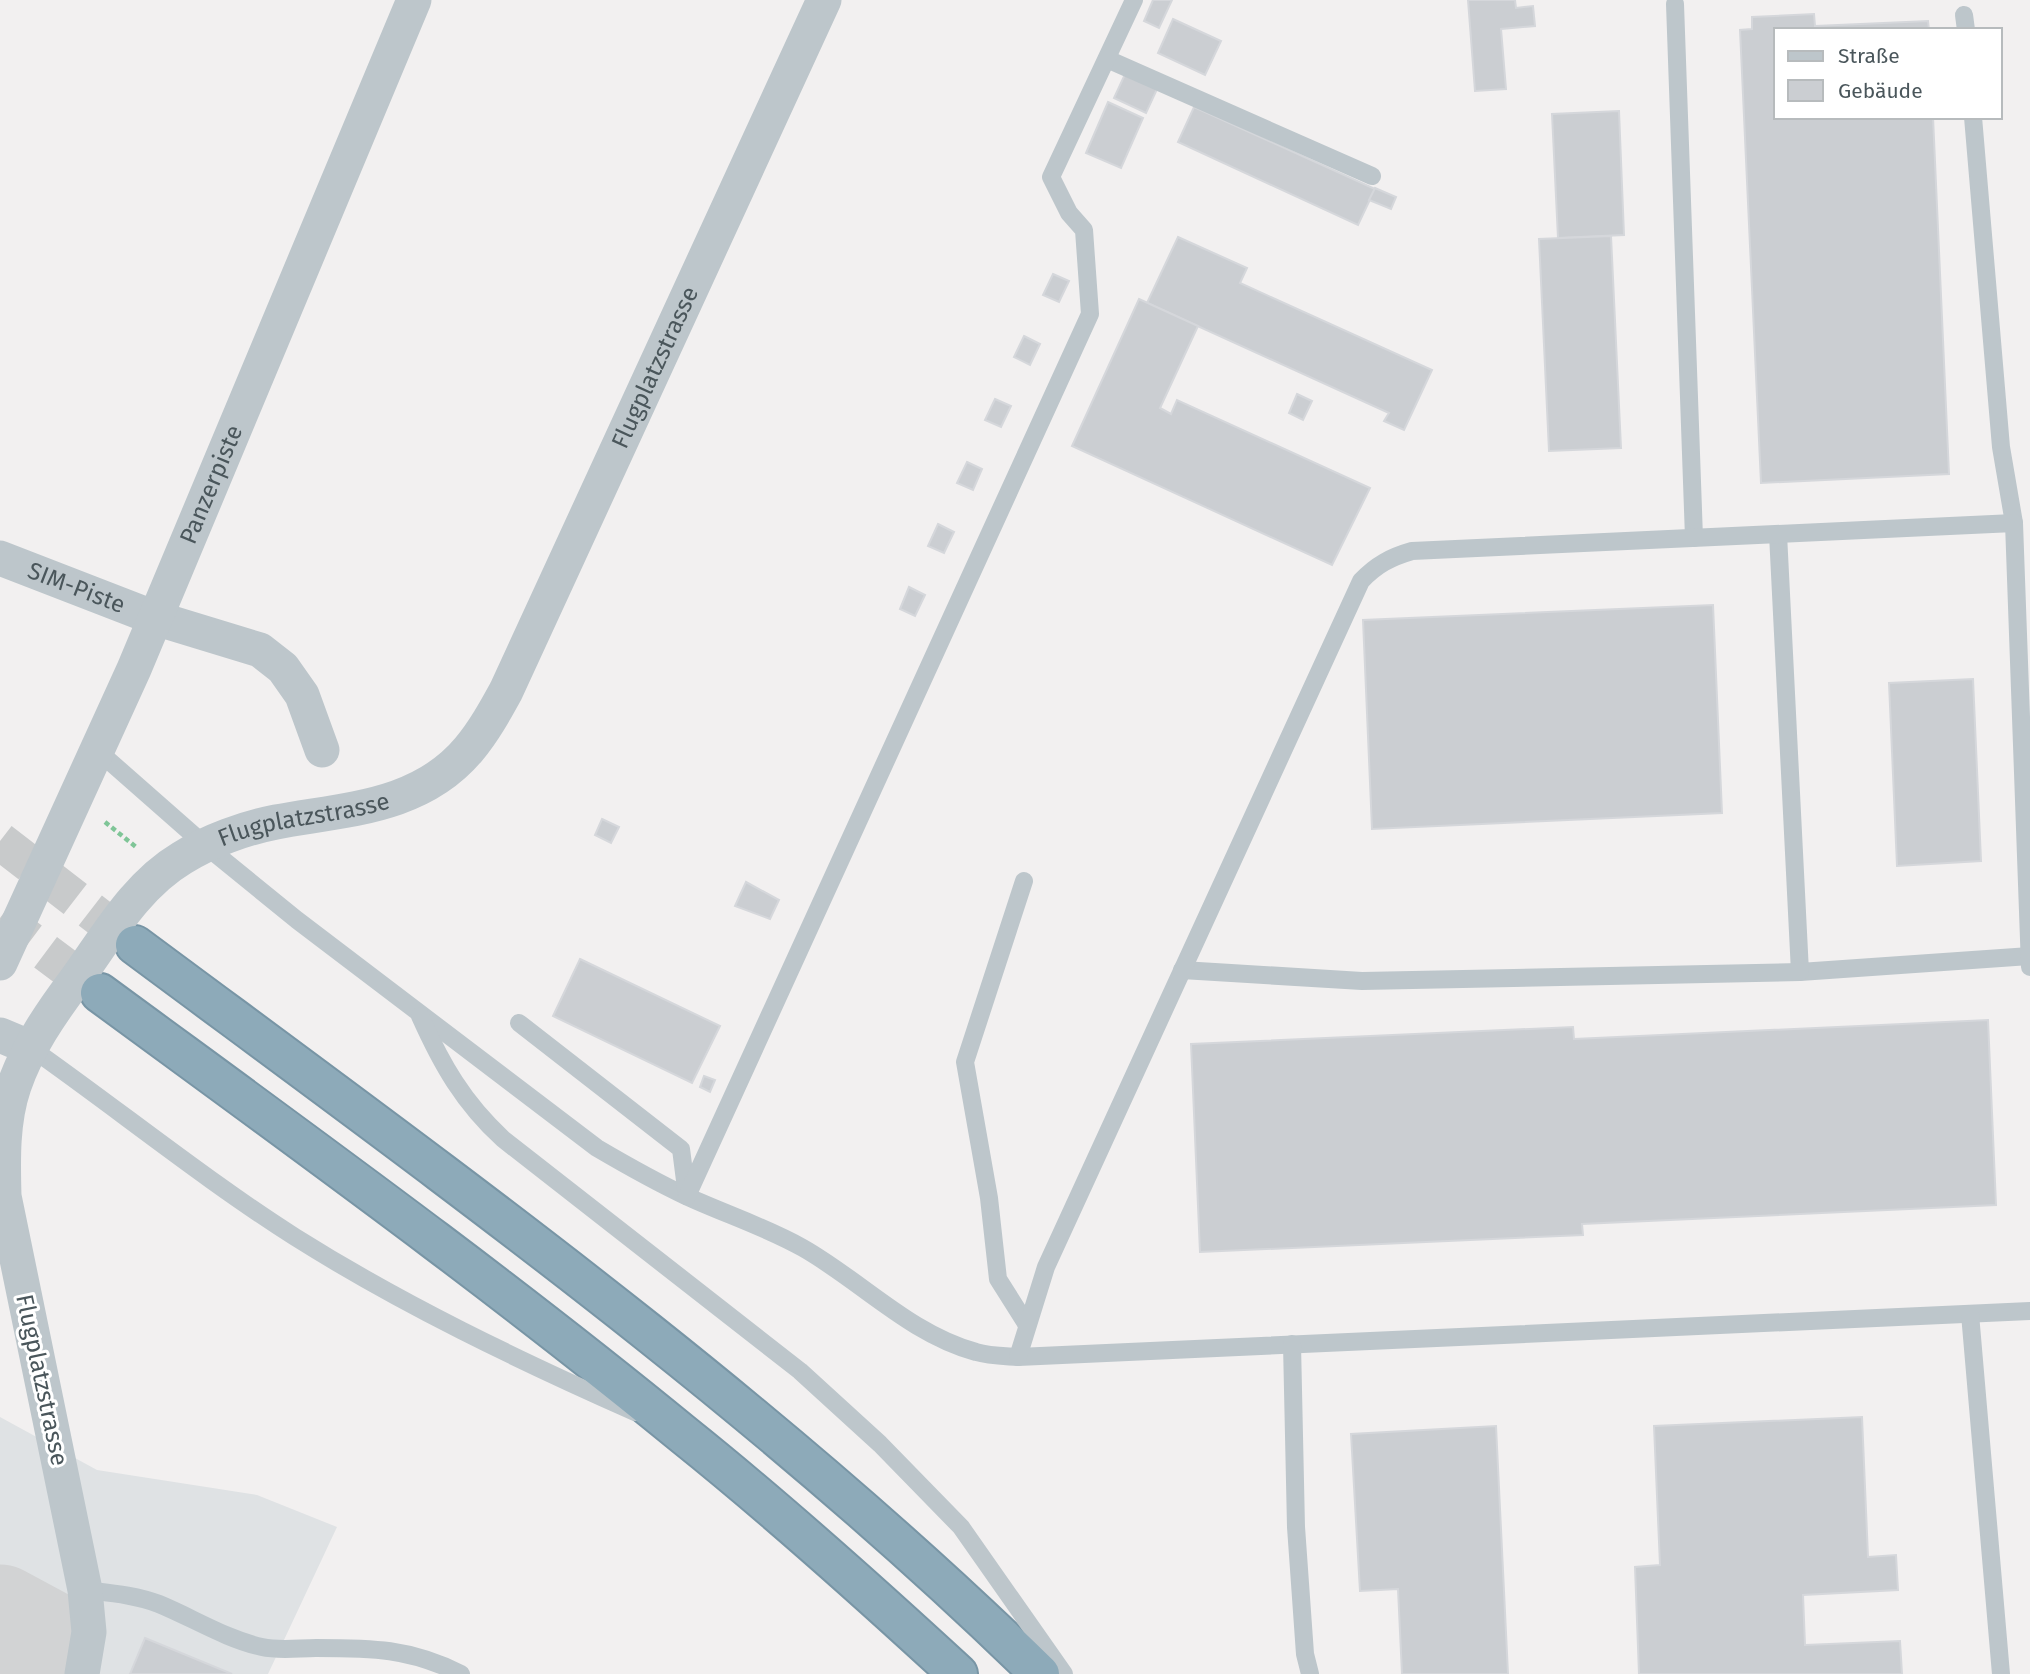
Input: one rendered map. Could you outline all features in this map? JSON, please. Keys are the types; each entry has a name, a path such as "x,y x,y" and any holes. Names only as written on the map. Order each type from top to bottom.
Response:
{"highway":[{"path":"135,945 429,1164 647,1331 863,1511 1040,1674"},
{"path":"100,993 395,1211 684,1434 826,1553 958,1674"}],"street":[{"name":"Panzerpiste","path":"0,964 155,618 414,0"},
{"name":"Flugplatzstrasse","path":"82,1674 89,1632 85,1590 4,1196 3,1157 6,1124 14,1087 16,1042 54,1010 141,891 164,869 206,846 274,822 366,808 393,801 416,791 468,751 487,726 523,653 824,0"},
{"name":"SIM-Piste","path":"0,558 155,618 260,650 283,668 302,695 322,750"}],"lane":[{"path":"687,1196 1090,314 1084,230 1069,213 1051,177 1134,0"},
{"path":"1675,4 1694,538"},
{"path":"1107,59 1372,176"},
{"path":"1973,119 2001,447 2014,523 2030,967"},
{"path":"1018,1357 1046,1267 1361,580 1375,567 1392,557 1412,551 2014,523"},
{"path":"1778,534 1800,971"},
{"path":"97,751 206,846 420,1015 597,1148 687,1196 748,1221 804,1249 927,1332 978,1353 1018,1357 2030,1311"},
{"path":"1024,881 965,1062 989,1198 998,1279 1027,1325"},
{"path":"1182,970 1362,981 1800,971 2030,956"},
{"path":"420,1015 438,1057 461,1094 503,1139 800,1371 880,1444 961,1527 1064,1674"},
{"path":"519,1023 681,1149 687,1196"},
{"path":"16,1042 292,1236 365,1280 519,1361 684,1434"},
{"path":"1970,1314 2001,1674"},
{"path":"1292,1343 1296,1527 1305,1654 1310,1674"},
{"path":"85,1590 156,1603 265,1648 359,1648 399,1651 433,1660 461,1674"}],"path":[{"path":"75,799 164,869"}],"shaded area":[{"path":"0,1417 97,1470 257,1495 337,1527 268,1674 0,1674"}],"building":[{"path":"1153,0 1172,0 1159,28 1144,21"},
{"path":"1468,0 1515,0 1516,8 1533,6 1535,26 1501,29 1506,89 1475,91"},
{"path":"1814,14 1815,26 1928,21 1929,28 1774,28 1774,119 1933,119 1949,474 1761,483 1740,30 1752,29 1752,17"},
{"path":"1173,19 1221,41 1205,75 1158,53"},
{"path":"1126,72 1158,87 1146,113 1114,98"},
{"path":"1108,102 1143,118 1121,168 1086,153"},
{"path":"1194,107 1375,189 1358,225 1178,142"},
{"path":"1619,111 1624,235 1558,238 1552,114"},
{"path":"1375,188 1396,197 1391,209 1369,200"},
{"path":"1611,236 1621,448 1549,451 1539,239"},
{"path":"1178,237 1247,268 1240,283 1432,370 1404,430 1384,421 1389,413 1147,303"},
{"path":"1053,274 1069,281 1059,302 1043,295"},
{"path":"1139,299 1198,326 1160,408 1171,414 1177,400 1370,488 1332,565 1072,446"},
{"path":"1024,336 1040,344 1030,365 1014,357"},
{"path":"1297,394 1312,401 1303,420 1289,413"},
{"path":"995,399 1011,406 1001,427 985,420"},
{"path":"967,462 982,469 973,490 957,483"},
{"path":"938,524 954,532 944,553 928,546"},
{"path":"909,587 925,595 915,616 900,609"},
{"path":"1713,605 1722,813 1372,829 1363,620"},
{"path":"1973,679 1981,861 1897,866 1889,683"},
{"path":"602,819 619,827 611,843 595,835"},
{"path":"746,882 779,900 770,919 735,906"},
{"path":"580,959 720,1026 692,1083 553,1016"},
{"path":"1988,1020 1996,1205 1582,1224 1583,1235 1200,1252 1191,1044 1573,1027 1574,1039"},
{"path":"704,1076 715,1080 710,1092 700,1087"},
{"path":"1862,1417 1868,1557 1896,1555 1898,1590 1803,1595 1805,1645 1900,1641 1902,1674 1639,1674 1635,1567 1660,1565 1654,1426"},
{"path":"1496,1426 1508,1674 1402,1674 1398,1589 1360,1591 1351,1434"},
{"path":"145,1638 232,1674 130,1674"}],"taxiway":[{"path":"0,1616 52,1644"}],"tunnel":[{"path":"0,841 135,945"},
{"path":"0,918 100,993"}]}
